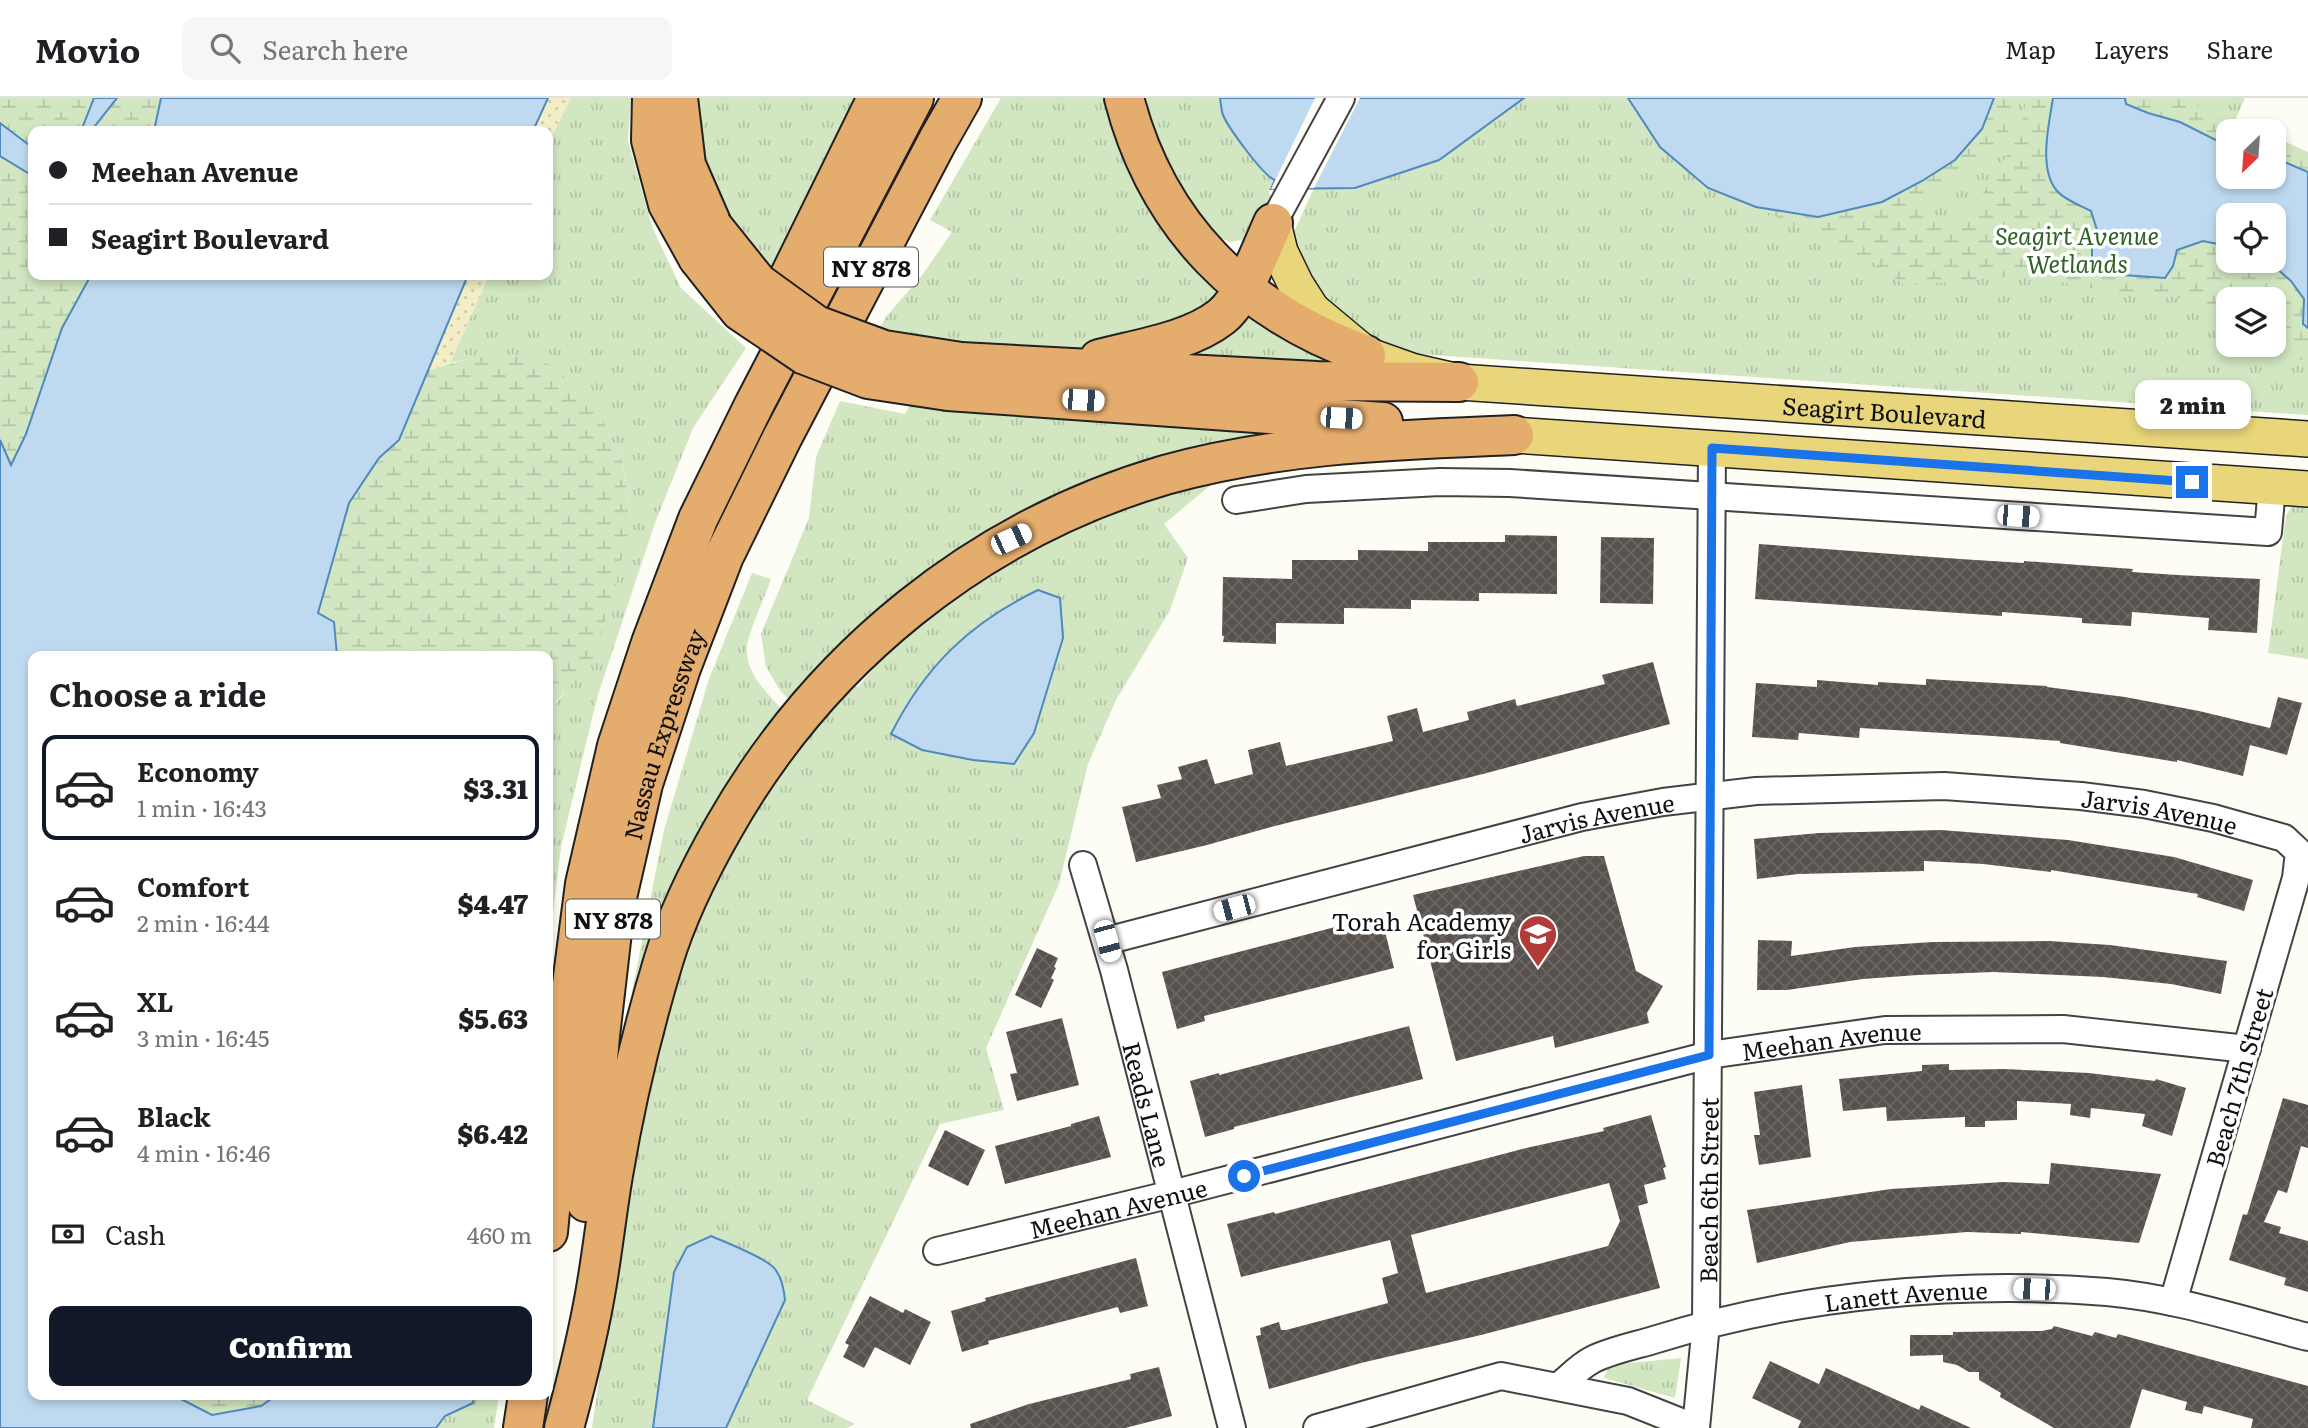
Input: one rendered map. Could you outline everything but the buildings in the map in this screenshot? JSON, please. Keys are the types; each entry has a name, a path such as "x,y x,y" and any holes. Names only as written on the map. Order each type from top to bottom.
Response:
{"highway":[{"path":"652,98 651,140 668,204 705,242 816,325 954,376 1514,436"},
{"path":"678,98 686,165 705,242"},
{"path":"617,746 642,644 680,522 735,386 877,98"},
{"name":"Nassau Expressway","path":"553,1179 570,1000 585,884 617,746 651,643 698,519 760,393 914,98"},
{"name":"Nassau Expressway","path":"562,1428 574,1340 600,1036 615,906 643,784 681,668 724,556 802,401 962,98"},
{"path":"1124,98 1130,122 1153,180 1189,235 1243,288 1283,317 1334,343 1366,355"},
{"path":"1063,368 1195,334 1223,316 1243,288 1273,223"},
{"path":"954,376 1063,368 1317,381 1459,382"},
{"path":"562,1428 578,1378 597,1285 613,1174 636,1059 664,957 699,871 746,789 799,715 860,650 932,590 1011,539 1085,505 1164,476 1251,456 1357,442 1514,436"},
{"path":"523,1428 527,1400"}],"main road":[{"path":"1273,223 1280,252 1312,310 1366,355"},
{"name":"Seagirt Boulevard","path":"1366,355 1459,382 2308,439"},
{"name":"Seagirt Boulevard","path":"1514,436 2308,489"}],"street":[{"path":"1273,223 1341,98"},
{"name":"Beach 6th Street","path":"1696,1428 1706,1324 1712,448"},
{"path":"1236,500 1306,489 1440,482 1510,483 2268,532 2272,488"},
{"name":"Jarvis Avenue","path":"1107,941 1582,817 1710,795 1756,791 1944,786 2067,795 2144,804 2213,818 2284,838 2298,852"},
{"name":"Beach 7th Street","path":"2173,1302 2295,878 2298,852"},
{"name":"Reads Lane","path":"1083,865 1107,941 1232,1428"},
{"name":"Meehan Avenue","path":"937,1251 1172,1194 1709,1055 1885,1030 2063,1029 2247,1049"},
{"name":"Lanett Avenue","path":"1559,1386 1591,1360 1706,1324 1824,1301 1984,1287 2108,1292 2173,1302 2308,1337"},
{"path":"1317,1428 1501,1376 1628,1402 1696,1428"}],"green space":[{"path":"0,98 94,98 83,126 28,126 28,144 0,123"},
{"path":"117,98 161,98 155,126 95,126"},
{"path":"571,98 631,98 628,141 653,229 681,288 746,348 693,428 655,523 597,698 561,847 553,913 553,706 563,695 631,520 623,464 603,421 468,359 450,363 487,280 553,280 553,133"},
{"path":"694,98 870,98 778,277 725,213 694,123"},
{"path":"1001,98 1118,98 1223,283 1215,311 1090,348 1052,350 914,342 877,332 952,232 930,220"},
{"path":"1146,98 1220,98 1223,114 1275,180 1269,193 1274,197 1247,239 1230,242 1215,236 1198,215 1156,137"},
{"name":"Seagirt Avenue Wetlands","path":"1524,98 1628,98 1660,147 1708,188 1756,206 1803,98 2245,98 2236,118 2238,119 2216,119 2216,189 2286,189 2286,142 2308,152 2308,415 1418,354 1382,345 1342,323 1296,268 1294,232 1314,188 1355,188 1439,160"},
{"path":"1994,98 2017,98 2013,125 1998,145 1916,203 1947,228 1975,206 2020,134 2024,98 2053,98 2047,130 2057,191 2091,211 2097,230 2092,244 2108,274 2165,278 2173,266 2177,250 2203,241 2216,244 2216,273 2282,273 2291,281 2305,300 2303,324 2308,328 2308,360 2297,360 2286,340 2286,287 2216,287 2216,308 2169,296 2077,287 2037,274 1906,286 1874,263 1756,207 1818,217 1882,202 1955,160 1982,129"},
{"path":"2125,98 2186,98 2216,119 2216,141 2180,122 2126,104"},
{"path":"2286,151 2308,160 2308,172 2286,163"},
{"path":"0,156 28,173 28,280 88,280 62,328 26,434 11,466 0,440"},
{"path":"1244,303 1329,360 1322,365 1153,355"},
{"path":"513,354 549,364 578,389 603,421 623,464 631,520 614,592 593,659 553,705 553,651 337,651 334,622 318,613 349,503 379,458 399,440 428,370 468,359"},
{"path":"840,401 905,414 910,405 1289,429 1091,482 794,703 781,692 766,667 761,634 809,518 816,457"},
{"path":"1218,479 1164,524 1188,558 1170,610 1116,700 1088,764 1059,884 986,1048 1004,1110 940,1124 807,1400 855,1424 847,1428 726,1428 784,1300 674,1272 653,1428 592,1428 626,1186 662,1015 708,886 766,785 848,682 858,687 905,631 957,592 1058,531 1155,495","holes":["1004,606 1045,695 1034,733"]},
{"path":"2298,505 2308,506 2308,659 2268,653 2286,515 2291,508"},
{"path":"752,573 771,579 750,633 747,657 759,683 785,712 640,995 632,992 664,830 709,679"},
{"path":"1681,1358 1675,1398 1604,1378 1609,1365"},
{"path":"183,1400 270,1400 261,1406 212,1415"},
{"path":"473,1400 498,1400 494,1428 436,1428 445,1416 473,1403"}],"sand":[{"path":"548,98 571,98 553,133 553,126 535,126"},
{"path":"466,280 487,280 450,363 428,370"}],"water":[{"path":"94,98 117,98 95,126 83,126"},
{"path":"161,98 548,98 535,126 155,126"},
{"path":"1220,98 1524,98 1439,160 1355,188 1271,189 1275,180 1255,161 1232,130 1223,115"},
{"path":"1628,98 1994,98 1982,129 1955,160 1882,202 1818,217 1756,207 1708,188 1660,147"},
{"path":"2053,98 2125,98 2126,104 2180,122 2216,140 2216,189 2286,189 2286,163 2308,172 2308,328 2303,324 2304,299 2282,273 2286,273 2286,203 2216,203 2216,244 2203,241 2177,250 2173,266 2165,278 2108,274 2092,267 2092,244 2097,230 2091,211 2060,194 2051,182 2046,159"},
{"path":"0,123 28,144 28,173 0,156"},
{"path":"88,280 466,280 399,440 379,458 349,503 318,613 334,622 337,651 28,651 28,1400 183,1400 212,1415 261,1406 270,1400 473,1400 473,1403 445,1416 436,1428 0,1428 0,440 11,465 26,434 62,328"},
{"path":"1038,590 1060,598 1063,638 1034,733 1014,764 973,760 922,750 891,734 919,687 952,649 991,617"},
{"path":"711,1236 771,1265 781,1280 785,1300 726,1428 653,1428 674,1272 687,1247"}],"pier":[{"path":"1315,98 1360,98 1314,188 1271,189"}],"place":[{"name":"Torah Academy for Girls","path":"1538,968"}],"route":[{"path":"1244,1176 1709,1055 1712,448 2192,482"}]}
